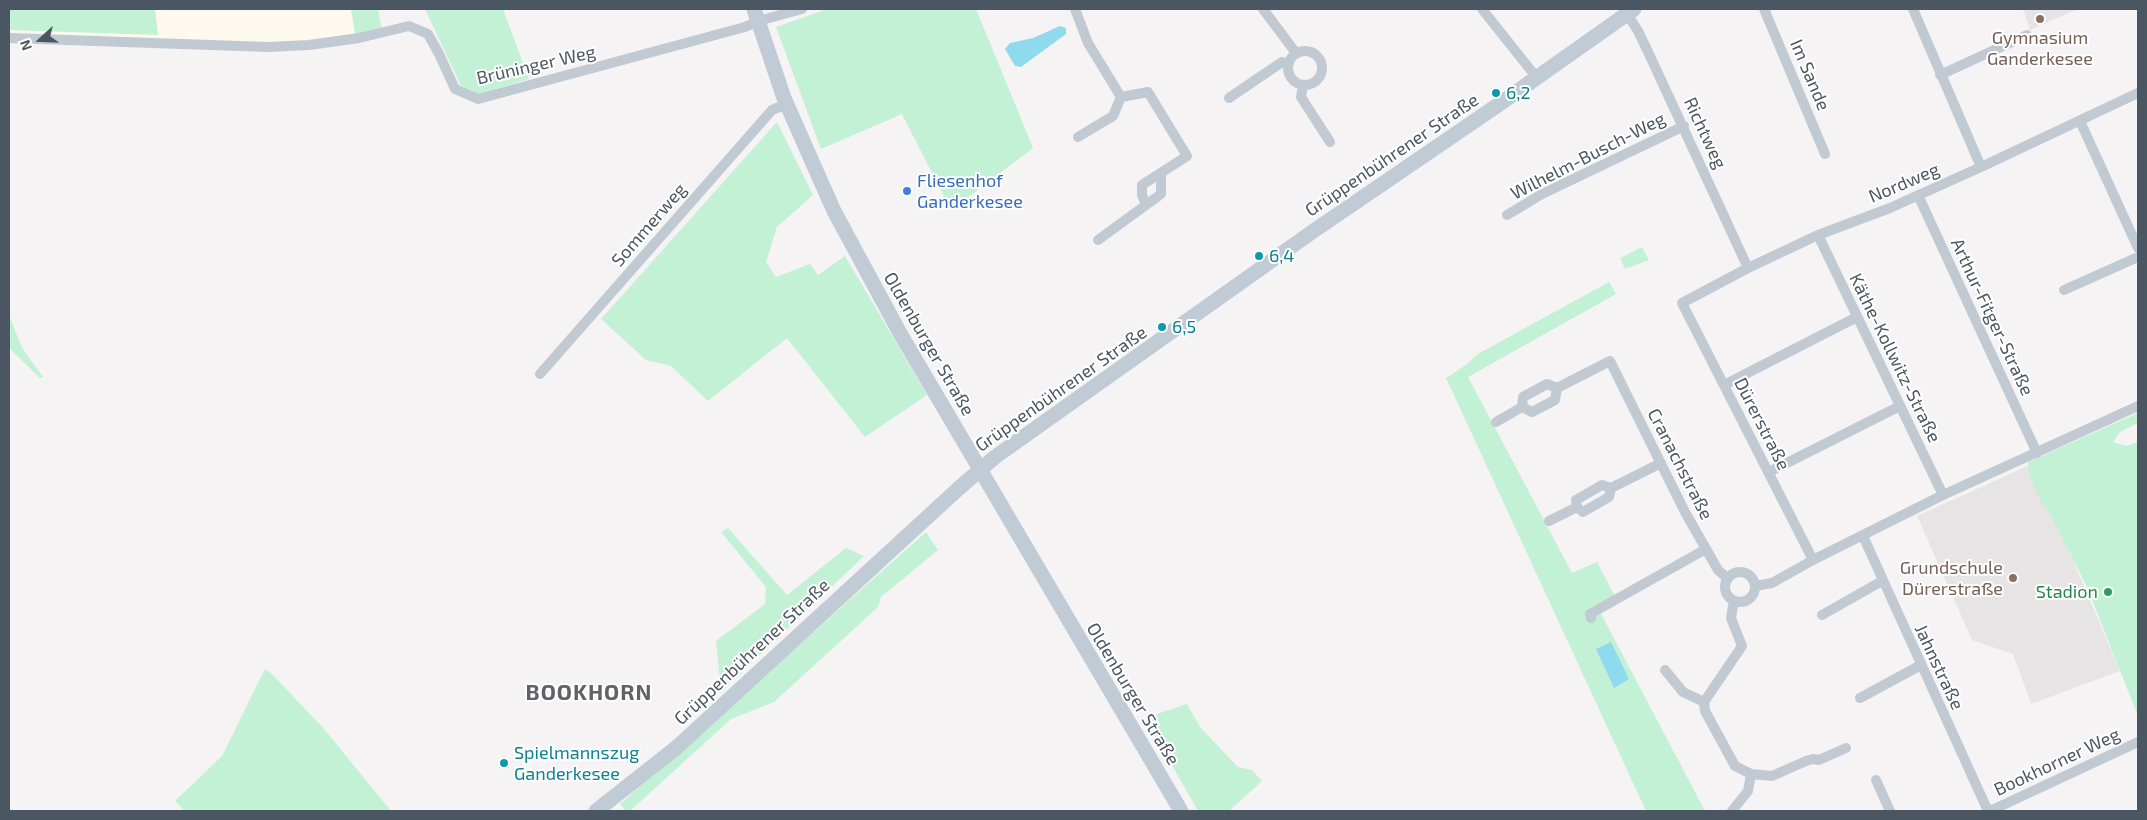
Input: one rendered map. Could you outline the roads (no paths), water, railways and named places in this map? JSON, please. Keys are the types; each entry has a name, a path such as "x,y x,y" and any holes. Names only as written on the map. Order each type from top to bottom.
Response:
{"street":[{"name":"Brüninger Weg","path":"9,38 268,47 309,45 359,38 409,26 428,34 455,88 478,99 745,27 756,15 802,9"},
{"path":"1075,9 1088,43 1121,97"},
{"path":"1263,9 1296,53"},
{"path":"1482,9 1537,78"},
{"name":"Im Sande","path":"1764,9 1825,154"},
{"path":"1913,9 1981,168"},
{"name":"Grüppenbührener Straße","path":"596,811 676,748 980,470 1312,232 1537,78 1630,11"},
{"name":"Richtweg","path":"1630,11 1748,268"},
{"name":"Oldenburger Straße","path":"756,15 787,104 834,211 901,335 1181,811"},
{"path":"1940,75 2027,35"},
{"path":"1301,51 1312,52 1322,64 1321,75 1314,83 1303,85 1291,77 1288,65 1296,53 1301,51"},
{"path":"1229,98 1282,62 1288,65"},
{"path":"1303,85 1301,97 1330,142"},
{"path":"1121,97 1148,92 1187,156 1142,185 1142,195 1146,205"},
{"name":"Nordweg","path":"1682,302 1818,235 1981,168 2138,92"},
{"path":"1078,137 1113,116 1121,97"},
{"name":"Sommerweg","path":"540,374 772,110 787,104"},
{"path":"2080,121 2138,248"},
{"name":"Wilhelm-Busch-Weg","path":"1507,215 1542,194 1684,126"},
{"path":"1098,240 1161,194 1161,174"},
{"name":"Arthur-Fitger-Straße","path":"1918,195 2037,453"},
{"name":"Käthe-Kollwitz-Straße","path":"1818,235 1943,495"},
{"path":"2064,290 2138,258"},
{"name":"Dürerstraße","path":"1682,302 1813,560"},
{"path":"1724,385 1857,317"},
{"name":"Cranachstraße","path":"1556,388 1610,361 1706,549 1718,570 1727,578"},
{"path":"1547,384 1556,388 1555,400 1532,412 1522,407 1523,397 1547,384"},
{"path":"1769,472 1900,406"},
{"path":"1756,586 1772,583 1813,560 1943,495 2138,406"},
{"path":"1496,422 1522,407"},
{"path":"1549,521 1577,507 1576,500 1602,485 1611,488 1661,463"},
{"name":"Jahnstraße","path":"1862,536 1989,811"},
{"path":"1591,618 1590,614 1706,549"},
{"path":"1736,572 1747,573 1751,576 1756,586 1751,598 1743,602 1734,601 1726,594 1725,583 1727,578 1736,572"},
{"path":"1822,615 1882,582"},
{"path":"1734,601 1731,618 1742,646 1704,702 1704,711 1734,766 1751,774 1772,776 1806,760 1818,760 1846,748"},
{"path":"1860,698 1921,666"},
{"path":"1665,670 1683,692 1704,702"},
{"name":"Bookhorner Weg","path":"1989,811 2138,742"},
{"path":"1732,811 1748,791 1751,774"},
{"path":"1876,780 1890,811"}],"water":[{"path":"1060,26 1066,28 1066,34 1021,67 1015,66 1005,49 1010,43 1033,38"},
{"path":"1611,642 1629,679 1614,688 1596,649"}],"place":[{"name":"Gymnasium Ganderkesee","path":"2040,19"},
{"name":"6,2","path":"1496,93"},
{"name":"Fliesenhof Ganderkesee","path":"907,191"},
{"name":"6,4","path":"1259,256"},
{"name":"6,5","path":"1162,327"},
{"name":"Grundschule Dürerstraße","path":"2013,578"},
{"name":"Stadion","path":"2108,592"},
{"name":"Spielmannszug Ganderkesee","path":"504,763"}],"district":[{"name":"BOOKHORN","path":"589,693"}]}
